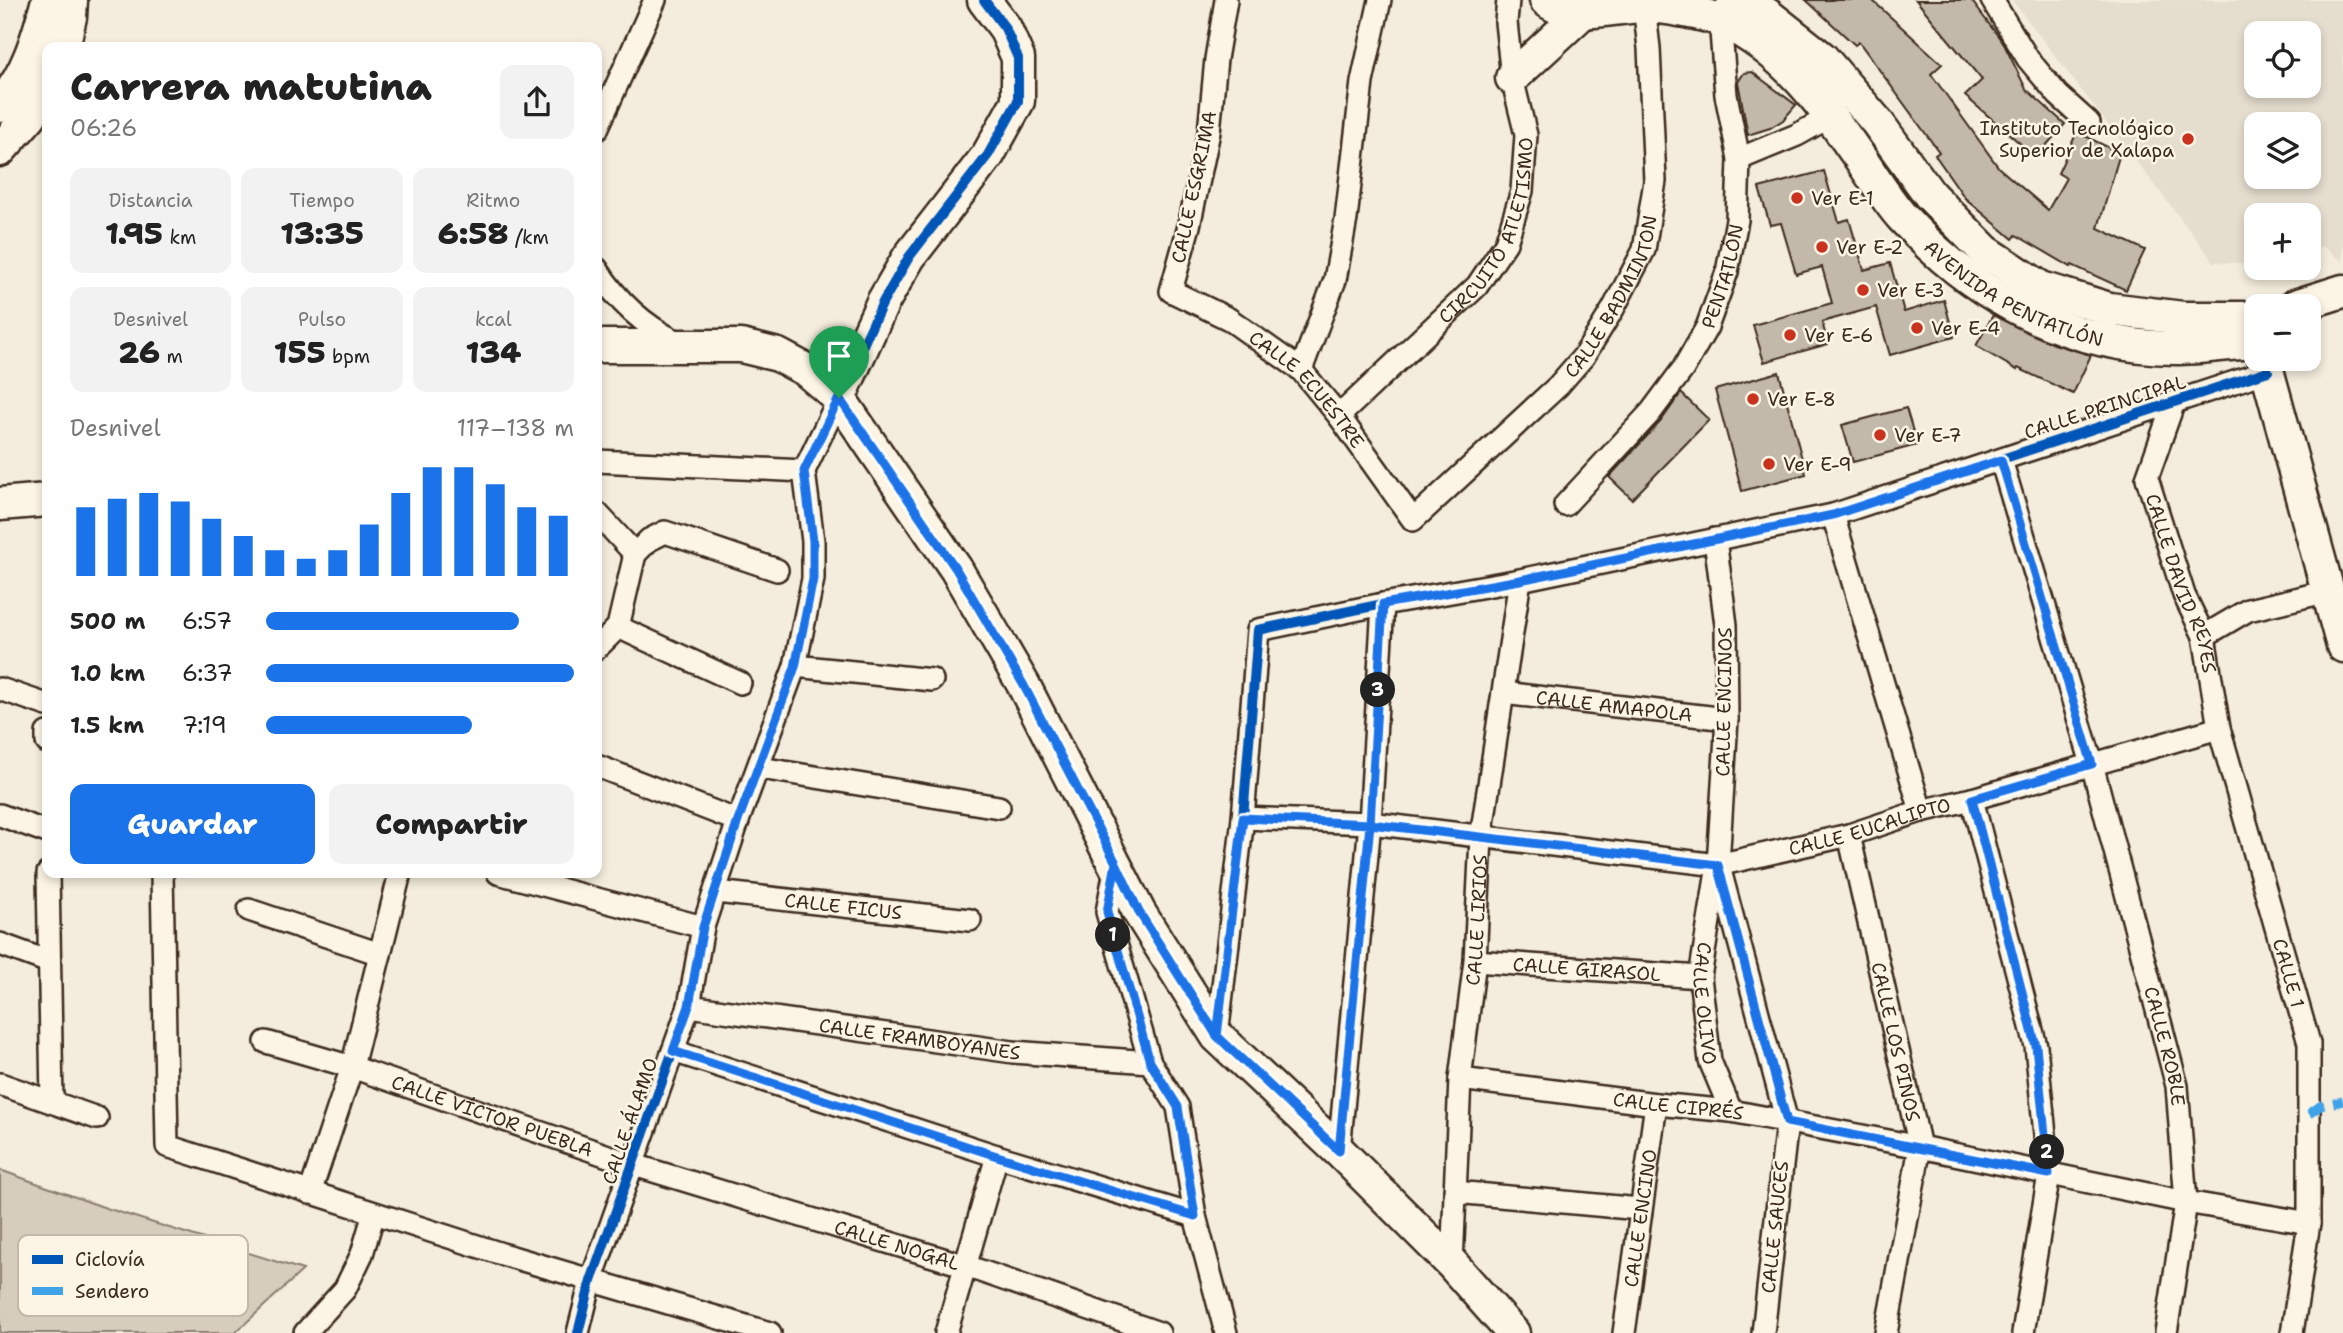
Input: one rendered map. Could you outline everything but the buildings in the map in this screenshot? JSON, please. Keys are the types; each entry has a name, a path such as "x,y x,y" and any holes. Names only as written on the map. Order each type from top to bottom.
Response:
{"street":[{"path":"0,106 33,54 48,0"},
{"path":"64,42 71,0"},
{"path":"602,118 655,0"},
{"path":"602,461 804,471 883,302 909,257 988,155 1018,101 1018,58 1005,27 984,0"},
{"name":"CALLE ESGRIMA","path":"1171,291 1189,226 1209,132 1216,59 1226,0"},
{"path":"1301,370 1335,280 1346,219 1362,82 1380,0"},
{"name":"CIRCUITO ATLETISMO","path":"1339,416 1477,286 1506,243 1521,191 1526,135 1511,78 1506,22 1508,0"},
{"name":"AVENIDA PENTATLÓN","path":"1546,0 1551,5 1583,12 1644,6 1725,10 1801,79 1831,116 1901,216 1947,262 1992,296 2053,326 2108,340 2176,348 2244,330"},
{"name":"AVENIDA PENTATLÓN","path":"1745,0 1822,58 1877,121 1930,195 1985,251 2041,288 2109,309 2244,326"},
{"path":"1992,0 2028,59 2058,95 2089,123"},
{"name":"CALLE BADMINTON","path":"1413,520 1558,386 1584,356 1614,310 1644,250 1655,181 1649,48 1644,6"},
{"name":"PENTATLÓN","path":"1565,505 1651,412 1683,369 1707,327 1727,272 1735,233 1739,159 1726,95 1725,10"},
{"path":"1511,78 1583,12"},
{"path":"0,150 30,116 42,93"},
{"path":"1739,159 1797,135 1831,116"},
{"path":"602,276 625,306 654,331 685,346"},
{"name":"CALLE ECUESTRE","path":"1171,291 1229,319 1301,370 1339,416 1413,520"},
{"path":"2321,298 2343,291"},
{"path":"602,346 741,346 778,355 806,370 839,398 956,569 1023,684 1139,912 1217,1036 1339,1151 1452,1264 1513,1333"},
{"name":"CALLE PRINCIPAL","path":"1243,818 1258,630 1383,604 1520,580 1833,515 2174,402 2251,371"},
{"path":"2267,371 2316,594 2343,646"},
{"name":"CALLE DAVID REYES","path":"2174,402 2147,478 2184,595 2204,636 2219,728"},
{"name":"CALLE ROBLE","path":"2001,460 2092,764 2177,1086 2186,1202 2166,1333"},
{"name":"CALLE ÁLAMO","path":"578,1333 592,1281 689,1006 703,927 738,821 760,768 795,667 813,579 813,541 804,471"},
{"path":"0,504 42,500"},
{"path":"1833,515 1921,811"},
{"path":"602,518 635,554"},
{"path":"602,643 618,627 635,554 649,540 665,532 777,570"},
{"name":"CALLE ENCINOS","path":"1715,539 1726,625 1727,719 1718,865"},
{"name":"CALLE LIRIOS","path":"1452,1264 1460,1079 1475,961 1481,837 1520,580"},
{"path":"2204,636 2249,610 2316,594"},
{"path":"1339,1151 1370,824 1383,604"},
{"path":"618,627 740,683"},
{"path":"795,667 932,680"},
{"path":"0,689 42,703"},
{"name":"CALLE AMAPOLA","path":"1503,693 1727,719"},
{"name":"CALLE EUCALIPTO","path":"1243,818 1370,824 1718,865 1849,835 1921,811 1972,799 2219,728"},
{"name":"CALLE 1","path":"2219,728 2309,1043 2309,1223 2292,1333"},
{"path":"602,768 738,821"},
{"path":"760,768 999,807"},
{"path":"1972,799 2036,1046 2049,1174 2023,1333"},
{"path":"0,815 42,830"},
{"path":"1217,1036 1243,818"},
{"name":"CALLE LOS PINOS","path":"1849,835 1920,1147 1886,1333"},
{"path":"1116,863 1107,912 1150,1062 1178,1107 1195,1216 1226,1333"},
{"name":"CALLE OLIVO","path":"1718,865 1700,977 1710,1061 1731,1111"},
{"name":"CALLE OLIVO","path":"1718,865 1787,1122"},
{"path":"48,878 52,1102"},
{"path":"162,878 167,1146 592,1281 770,1333"},
{"path":"310,1193 352,1067 399,878"},
{"path":"517,878 703,927"},
{"name":"CALLE FICUS","path":"716,892 970,920"},
{"path":"249,910 380,954"},
{"path":"0,944 49,962"},
{"name":"CALLE GIRASOL","path":"1475,961 1700,977"},
{"name":"CALLE FRAMBOYANES","path":"689,1006 1013,1052 1150,1062"},
{"name":"CALLE VÍCTOR PUEBLA","path":"266,1042 352,1067 634,1165"},
{"path":"673,1051 997,1156 1195,1216"},
{"name":"CALLE CIPRÉS","path":"1460,1079 1731,1111 2186,1202 2309,1223"},
{"path":"0,1084 97,1118"},
{"name":"CALLE ENCINO","path":"1624,1333 1656,1104"},
{"name":"CALLE SAUCES","path":"1763,1333 1787,1122"},
{"path":"946,1333 997,1156"},
{"name":"CALLE NOGAL","path":"634,1165 966,1266 1159,1333"},
{"path":"1455,1192 1640,1209"},
{"path":"312,1331 345,1289 362,1254 374,1213"}],"shaded area":[{"name":"Instituto Tecnológico Superior de Xalapa","path":"2012,0 2343,0 2343,262 2321,246 2321,203 2244,203 2244,263 2214,262"},
{"path":"0,1170 192,1235 18,1235 18,1316 248,1316 248,1253 303,1270 235,1333 0,1333"}],"marked path":[{"path":"2309,1114 2320,1106 2343,1101"}],"cycle path":[{"path":"578,1333 591,1281 689,1006 703,927 738,821 795,666 813,579 813,541 804,471 883,302 909,257 988,155 1018,101 1018,58 1005,28 984,0"},
{"path":"1217,1036 1243,818 1258,630 1383,604 1520,580 1833,515 2268,371"}],"place":[{"name":"Instituto Tecnológico Superior de Xalapa","path":"2188,139"},
{"name":"Ver E-1","path":"1797,198"},
{"name":"Ver E-2","path":"1822,247"},
{"name":"Ver E-3","path":"1863,290"},
{"name":"Ver E-4","path":"1917,328"},
{"name":"Ver E-6","path":"1790,335"},
{"name":"Ver E-8","path":"1753,399"},
{"name":"Ver E-7","path":"1880,435"},
{"name":"Ver E-9","path":"1769,464"}],"route":[{"path":"839,398 804,471 813,541 813,579 795,667 760,768 738,821 703,927 689,1006 673,1051 997,1156 1195,1216 1178,1107 1150,1062 1107,912 1116,863 1139,912 1217,1036 1243,818 1370,824 1718,865 1787,1122 2049,1174 2036,1046 1972,799 2092,764 2001,460 1833,515 1520,580 1383,604 1370,824 1339,1151 1217,1036 1175,972 1139,912 1116,863 1023,684 956,569 901,484 839,398"}]}
